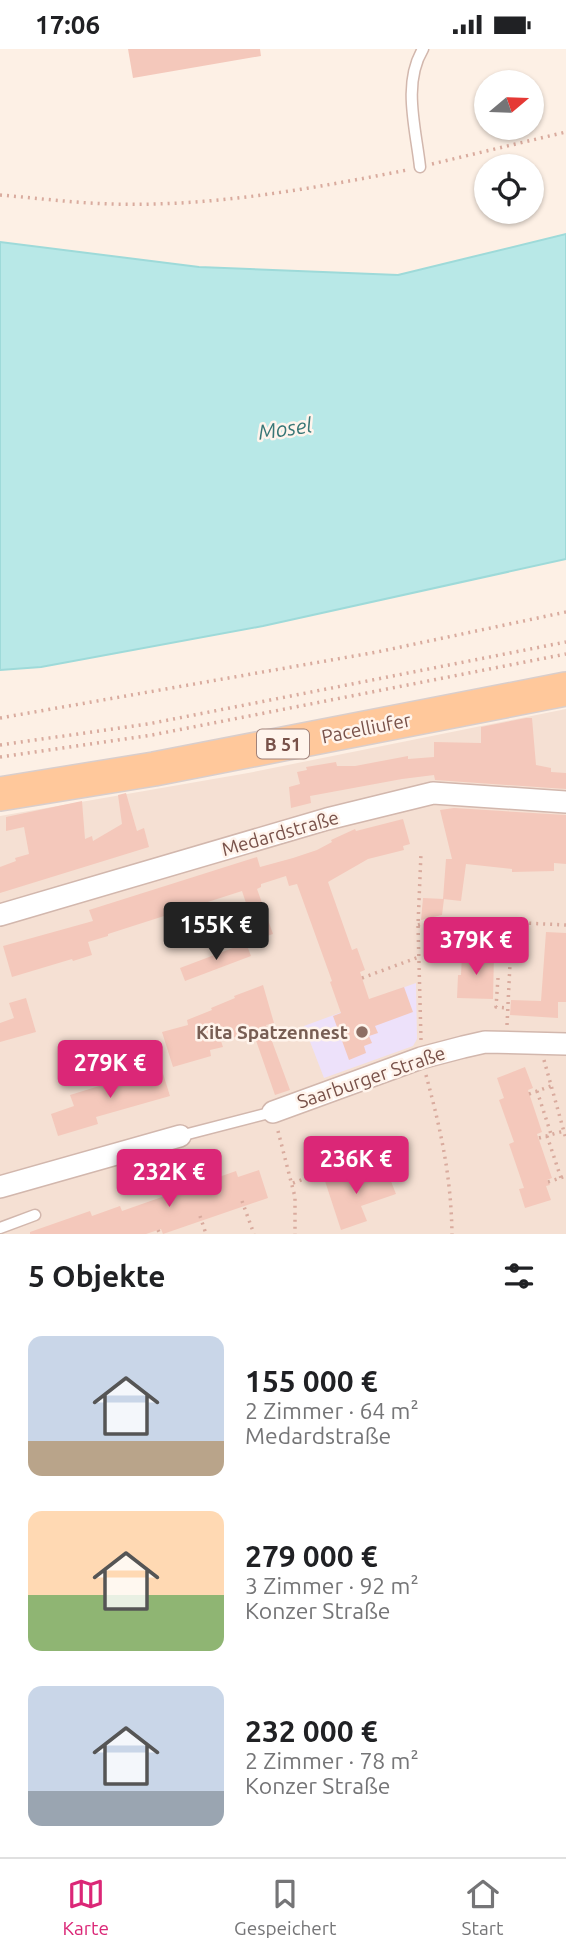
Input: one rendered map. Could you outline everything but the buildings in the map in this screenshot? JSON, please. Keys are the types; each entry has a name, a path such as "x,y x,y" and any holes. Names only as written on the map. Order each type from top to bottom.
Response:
{"main road":[{"name":"Pacelliufer","path":"0,772 155,748 566,669"},
{"name":"Pacelliufer","path":"0,794 167,766 566,689"}],"street":[{"name":"Medardstraße","path":"0,915 327,819 433,793 566,802"},
{"name":"Saarburger Straße","path":"272,1112 421,1058 485,1042 566,1044"},
{"path":"0,1187 180,1136"}],"lane":[{"path":"420,167 411,99 413,77 423,49"},
{"name":"Saarburger Straße","path":"180,1136 272,1112"},
{"path":"0,1228 35,1215"}],"path":[{"path":"0,195 113,205 250,197 420,167 566,132"},
{"path":"0,718 377,652 566,612"},
{"path":"0,745 148,724 566,642"},
{"path":"0,757 152,735 566,654"},
{"path":"418,925 442,919 566,925"},
{"path":"506,1043 512,923"},
{"path":"362,978 419,957"},
{"path":"498,978 496,1007 508,1007"},
{"path":"540,1043 566,1139"},
{"path":"529,1094 551,1086"},
{"path":"537,1091 563,1177 548,1182"},
{"path":"539,1138 564,1131"},
{"path":"281,1141 293,1183 295,1234"},
{"path":"293,1183 328,1170 330,1176"},
{"path":"243,1201 254,1234"},
{"path":"200,1216 206,1234"}],"shaded area":[{"path":"566,709 566,1234 0,1234 0,816 248,773"},
{"name":"Kita Spatzennest","path":"416,983 417,1039 413,1046 324,1078 304,1026"}],"water":[{"name":"Mosel","path":"566,234 566,559 263,626 41,667 0,670 0,242 199,267 398,275"}],"place":[{"name":"Kita Spatzennest","path":"362,1032"}]}
